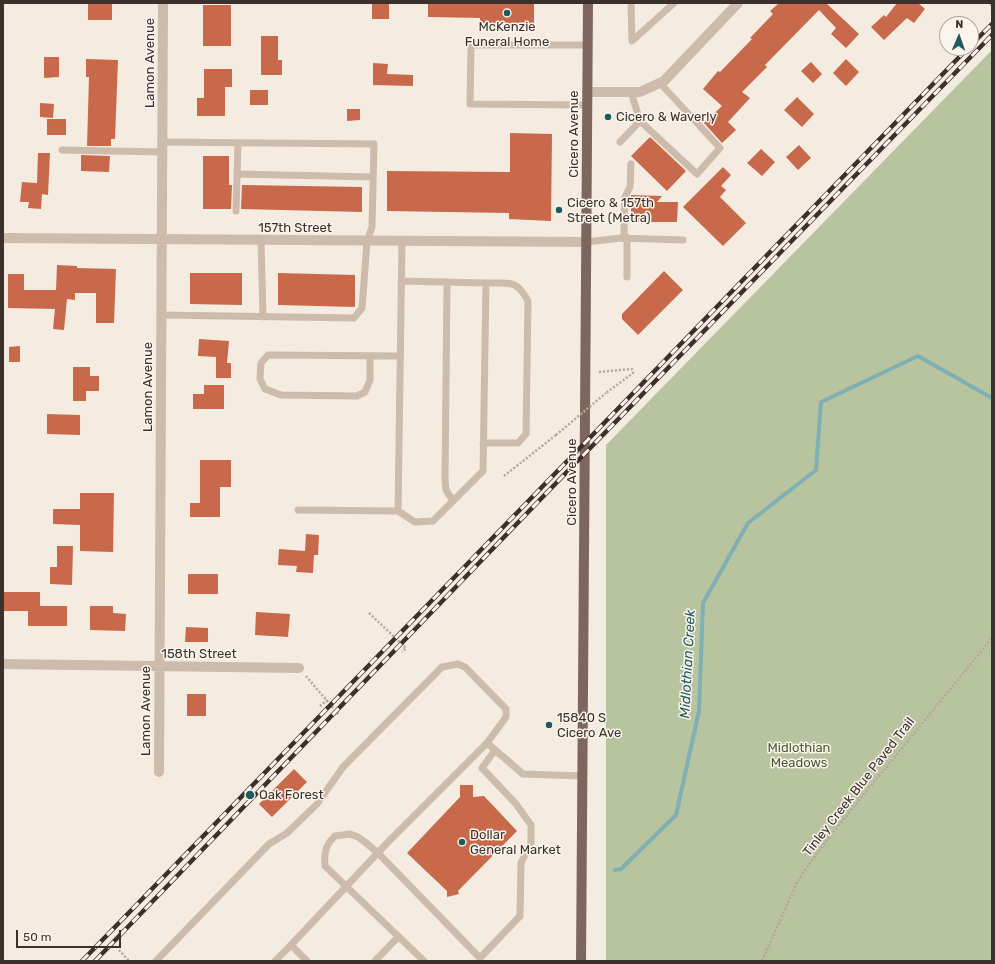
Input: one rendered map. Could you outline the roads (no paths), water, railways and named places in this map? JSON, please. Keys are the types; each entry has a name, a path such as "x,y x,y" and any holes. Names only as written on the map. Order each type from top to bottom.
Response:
{"main road":[{"name":"Cicero Avenue","path":"581,961 588,3"}],"street":[{"name":"Lamon Avenue","path":"159,772 163,3"},
{"path":"587,92 640,92 664,81 738,3"},
{"name":"157th Street","path":"3,238 162,241 586,242"},
{"name":"158th Street","path":"3,664 299,668"}],"lane":[{"path":"631,3 632,41 674,3"},
{"path":"587,105 470,104 470,52 471,45 588,45"},
{"path":"631,92 640,121 697,174 720,148 660,83"},
{"path":"620,142 640,121"},
{"path":"236,211 238,143"},
{"path":"62,150 238,143 374,144 372,228 366,242 362,308 354,318 161,315"},
{"path":"627,277 627,238 624,232 625,197 630,187 631,164"},
{"path":"237,174 373,177"},
{"path":"586,242 627,238 683,240"},
{"path":"262,241 262,317"},
{"path":"398,511 402,242"},
{"path":"401,281 514,284 521,288 528,301 526,434 518,443 483,443"},
{"path":"447,282 445,481 446,490 453,501"},
{"path":"298,510 398,511 416,522 433,521 482,471 486,283"},
{"path":"370,357 370,380 366,392 357,396 281,395 265,389 260,379 261,363 268,355 370,357 400,356"},
{"path":"156,961 269,844 291,830 317,804 343,767 442,667 458,664 465,667 506,709 506,716 487,743 378,853 275,961"},
{"path":"487,743 523,774 582,776"},
{"path":"424,961 325,866 324,855 330,840 335,836 350,834 358,837 378,853 482,960 520,916 521,863 531,843 531,825 516,804 482,768 495,750"},
{"path":"376,961 398,937"},
{"path":"291,945 307,961"}],"waterway":[{"name":"Midlothian Creek","path":"615,870 621,869 676,815 699,711 703,603 748,523 816,470 821,402 918,356 992,398"}],"railway":[{"path":"979,37 992,24"},
{"path":"95,961 561,478 992,35"},
{"path":"82,961 960,56"}],"place":[{"name":"McKenzie Funeral Home","path":"507,13"},
{"name":"Cicero & Waverly","path":"608,117"},
{"name":"Cicero & 157th Street (Metra)","path":"559,210"},
{"name":"15840 S Cicero Ave","path":"549,725"},
{"name":"Oak Forest","path":"250,795"},
{"name":"Dollar General Market","path":"462,842"}],"park label":[{"name":"Midlothian Meadows","path":"799,756"}]}
